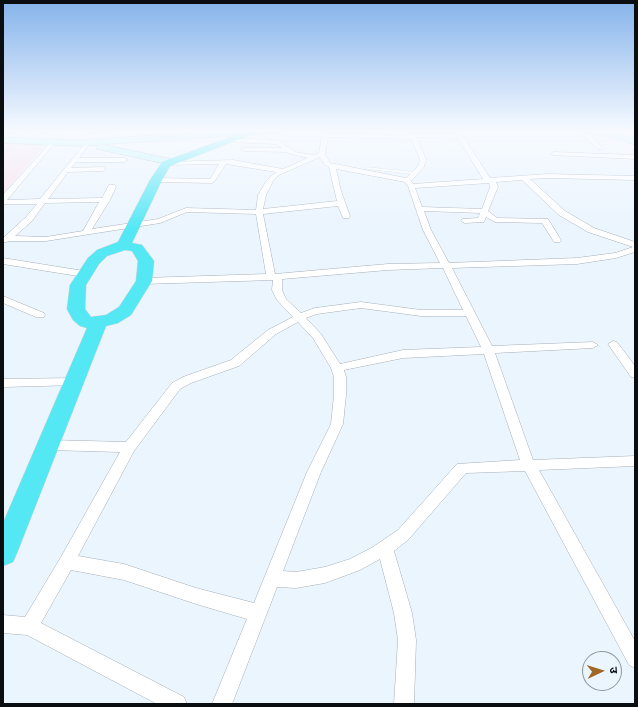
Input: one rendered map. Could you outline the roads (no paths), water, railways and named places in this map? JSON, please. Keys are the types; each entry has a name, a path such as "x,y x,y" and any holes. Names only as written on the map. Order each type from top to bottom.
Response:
{"highway":[{"path":"124,246 156,180 169,163"},
{"path":"124,246 137,248 142,253 146,261 144,282 125,311 98,323 86,322 79,316 76,309 78,285 84,274 93,261 102,253 124,246"},
{"path":"3,553 49,445 98,323"}],"street":[{"path":"3,201 34,163"},
{"path":"5,240 28,219 72,163"},
{"path":"156,180 212,181 223,163"},
{"path":"231,163 283,171"},
{"path":"222,704 273,579 314,472 337,424 340,377 337,368 317,336 300,316 282,300 277,290 259,212 259,204 270,180 283,171 301,163"},
{"path":"328,163 346,216"},
{"path":"339,163 411,180 490,181 562,176 635,178"},
{"path":"411,180 422,166 422,163"},
{"path":"465,221 481,220 494,187 478,163"},
{"path":"67,170 103,169"},
{"path":"524,178 562,213 591,230 635,245"},
{"path":"411,180 426,230 446,265 488,350 529,466 635,659"},
{"path":"86,232 106,200 112,187"},
{"path":"3,201 42,202 106,200"},
{"path":"5,240 46,238 160,221 186,210 196,209 259,212 341,204"},
{"path":"419,209 484,211 495,220 545,221 557,240"},
{"path":"144,282 274,277 388,267 577,260 616,255 635,249"},
{"path":"3,262 84,274"},
{"path":"3,299 40,315"},
{"path":"29,626 67,562 129,447 176,386 187,380 235,363 272,332 300,316 327,309 361,305 422,313 469,313"},
{"path":"613,344 635,374"},
{"path":"337,368 403,354 593,345"},
{"path":"3,383 74,382"},
{"path":"49,445 129,447"},
{"path":"273,579 296,580 325,574 354,566 386,548 403,534 462,468 635,461"},
{"path":"386,548 403,613 407,640 404,704"},
{"path":"67,562 124,572 196,596 258,613"},
{"path":"3,624 29,626 177,704"}],"lane":[{"path":"366,168 411,180"}]}
